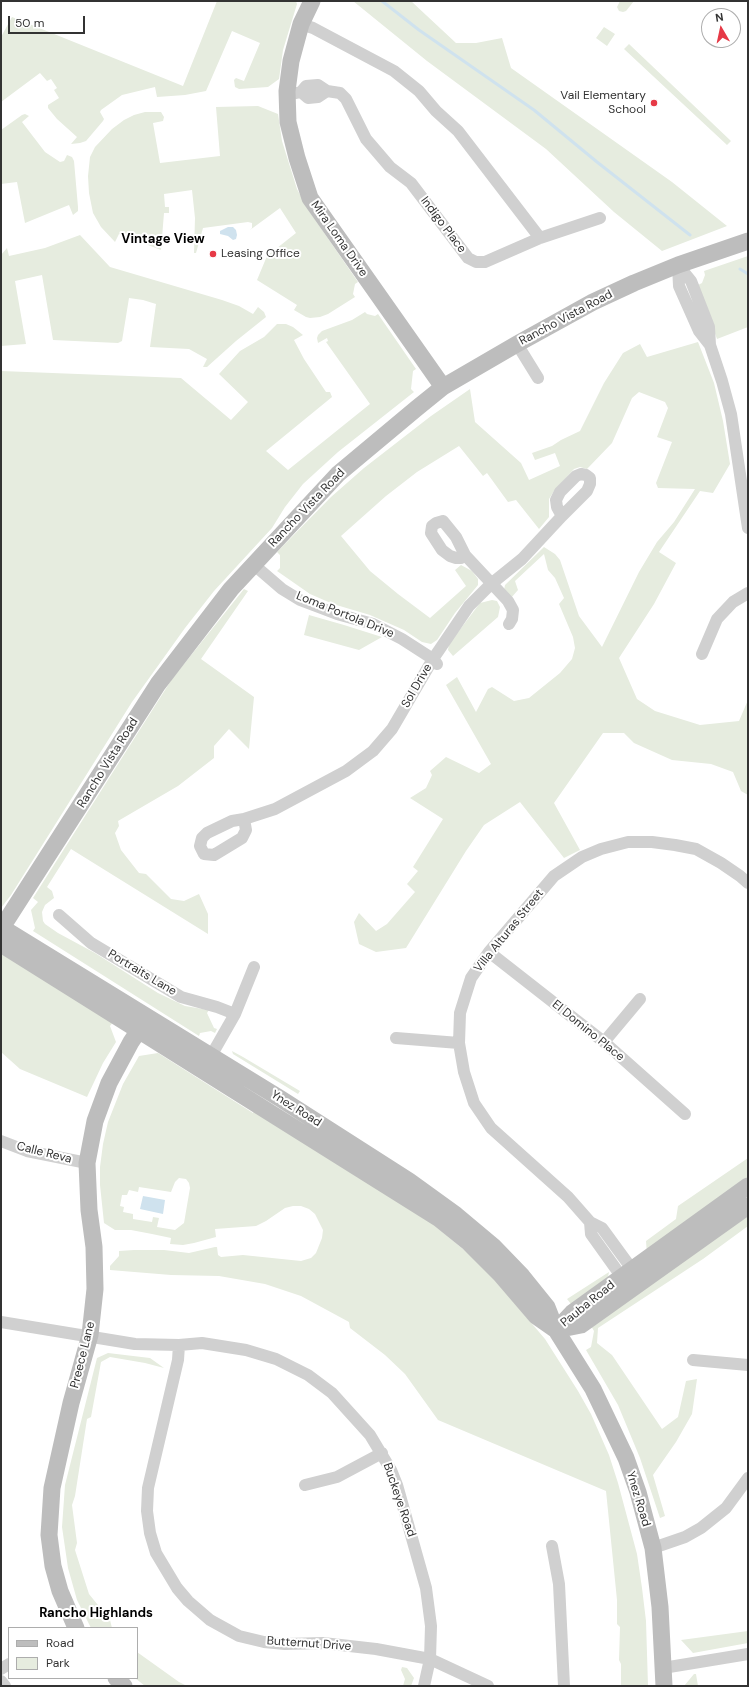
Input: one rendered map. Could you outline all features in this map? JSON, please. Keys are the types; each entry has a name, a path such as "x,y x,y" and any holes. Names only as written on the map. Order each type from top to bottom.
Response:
{"main road":[{"name":"Mira Loma Drive","path":"312,1 301,24 291,61 294,94 288,122 297,158 310,198 443,387"},
{"name":"Rancho Vista Road","path":"1,932 158,684 231,589 338,474 443,387 517,344 593,302 634,283 678,265 748,241"},
{"name":"Ynez Road","path":"1,932 143,1023 441,1220 469,1243 490,1264 536,1316 556,1330"},
{"name":"Ynez Road","path":"143,1023 211,1056 409,1181 456,1215 493,1246 522,1276 547,1307 556,1330 593,1389 626,1458 638,1492 653,1548 660,1606 664,1686"},
{"name":"Preece Lane","path":"76,1627 58,1585 53,1566 49,1535 52,1488 71,1403 90,1336 95,1290 94,1247 89,1210 87,1163 95,1121 109,1083 143,1023"},
{"name":"Pauba Road","path":"556,1330 580,1325 632,1279 748,1186"},
{"name":"Pauba Road","path":"632,1279 748,1206"}],"street":[{"path":"301,24 313,28 394,71 415,87 436,111 458,131 540,238"},
{"name":"Indigo Place","path":"294,94 308,98 318,97 327,90 340,94 346,99 366,139 390,167 411,183 468,258 476,262 485,262 540,238 600,218"},
{"path":"678,265 679,286 698,331 710,345 731,414 748,528"},
{"path":"517,344 538,378"},
{"name":"Sol Drive","path":"244,819 275,809 340,774 373,751 392,729 469,606 491,584 522,559 562,516"},
{"path":"465,555 508,601 513,610 512,619 509,624"},
{"name":"Loma Portola Drive","path":"253,564 282,589 300,600 337,614 373,624 402,639 435,662"},
{"path":"702,654 718,619 733,602 748,594"},
{"name":"Villa Alturas Street","path":"632,1279 602,1228 590,1222 568,1197 491,1128 474,1103 464,1072 459,1043 460,1013 471,978 489,952 554,876 582,857 608,847 628,842 652,842 675,845 696,849 721,863 748,883"},
{"name":"Portraits Lane","path":"59,915 91,943 181,997 217,1007 235,1014"},
{"name":"El Domino Place","path":"489,952 604,1042 685,1114"},
{"path":"211,1056 235,1014 254,967"},
{"path":"604,1042 640,999"},
{"path":"396,1038 459,1043"},
{"name":"Calle Reva","path":"1,1141 27,1151 87,1163"},
{"name":"Buckeye Road","path":"1,1322 135,1344 202,1344 246,1350 276,1359 308,1375 332,1393 352,1413 370,1435 382,1453 397,1485 426,1588 431,1626 430,1659 424,1686"},
{"name":"Butternut Drive","path":"179,1345 178,1360 148,1488 147,1511 150,1533 156,1553 176,1588 188,1601 210,1620 239,1636 264,1642 285,1644 323,1643 376,1649 430,1659 488,1686"},
{"path":"692,1360 748,1365"},
{"path":"305,1484 337,1477 382,1453"},
{"path":"653,1548 685,1537 701,1528 726,1508 748,1478"},
{"path":"552,1546 559,1584 564,1686"},
{"path":"663,1668 748,1654"},
{"path":"1,1681 5,1686"}],"green space":[{"path":"217,1 296,1 297,4 283,50 279,79 268,87 239,89 235,87 234,80 236,78 244,81 260,43 232,31 206,91 185,95 157,97 155,87 122,95 101,110 100,112 104,119 103,121 86,141 80,143 71,144 77,137 57,119 48,108 48,105 59,98 54,90 57,88 51,79 47,81 40,73 1,102 1,37 12,17 183,86"},
{"path":"353,1 411,1 456,43 476,43 502,38 511,68 672,182 727,226 662,251 614,212 546,149 427,61"},
{"path":"620,1 634,1 626,11 623,12 619,11 617,7"},
{"path":"604,27 615,34 607,46 596,38"},
{"path":"629,44 731,141 727,145 624,49"},
{"path":"258,106 278,114 282,141 297,189 307,208 358,282 355,284 353,294 355,297 328,314 320,317 306,317 294,310 297,305 257,280 267,256 296,233 280,208 250,230 252,228 252,223 248,222 203,228 196,253 194,253 195,218 192,190 164,194 165,207 169,207 169,213 164,213 161,250 119,234 115,242 101,227 93,213 89,193 88,176 90,157 95,147 112,129 124,120 145,112 161,112 164,117 163,121 153,123 160,163 220,156 216,107"},
{"path":"25,114 29,116 22,122 45,152 60,162 64,161 67,155 72,157 74,161 78,211 73,215 69,205 25,223 17,182 1,184 1,130"},
{"path":"80,235 110,267 222,300 239,306 253,314 258,307 264,312 266,317 207,367 203,367 207,359 189,349 150,347 156,304 143,300 129,298 122,341 118,343 53,340 42,275 15,281 26,344 1,346 1,255 7,248 9,256 45,248"},
{"path":"748,256 748,327 717,339 698,285 702,283 705,275 704,271"},
{"path":"365,312 375,316 378,314 416,369 413,371 411,389 414,392 338,452 303,484 285,507 272,528 214,591 185,628 132,702 11,895 1,908 1,371 181,378 231,420 248,402 219,374 240,351 264,337 277,324 286,324 293,327 303,335 294,340 304,359 326,392 330,392 332,397 266,451 288,470 370,404 326,342 328,341 327,338 318,343 317,338 322,331 352,320"},
{"path":"698,342 714,383 723,421 730,464 713,493 700,491 659,552 676,563 654,604 619,658 637,699 655,711 700,725 739,721 748,700 748,795 741,791 733,772 711,764 672,760 634,743 624,733 603,733 554,803 580,850 564,858 520,802 484,825 466,851 406,948 376,952 359,944 354,922 359,913 376,931 387,924 415,892 407,884 418,871 413,867 443,819 410,798 426,788 432,775 430,771 446,757 479,773 491,764 446,685 457,677 476,712 488,689 492,687 514,701 529,698 560,673 572,659 575,648 573,637 559,604 564,598 555,578 548,570 544,554 515,581 518,590 511,598 504,590 505,585 544,547 555,554 560,560 579,616 602,647 639,572 657,542 674,522 695,489 658,488 656,483 672,442 657,437 668,408 665,402 639,392 632,398 612,443 587,469 580,467 574,469 554,491 549,499 549,517 539,529 516,500 508,502 487,473 483,476 459,446 417,472 386,496 341,536 370,571 430,618 466,586 455,570 461,565 472,571 478,579 478,585 455,613 437,640 431,644 422,642 404,630 370,615 333,604 310,594 277,571 280,568 280,555 277,552 331,497 364,468 431,416 470,389 475,422 521,463 529,480 560,466 555,453 535,460 532,453 552,446 580,431 604,383 623,353 640,344 647,357"},
{"path":"244,589 248,591 201,659 254,697 249,749 229,729 214,746 214,758 178,786 118,821 119,826 115,833 121,850 139,873 146,874 171,899 184,901 199,894 208,914 208,934 71,849 47,887 52,891 54,898 45,905 42,912 43,921 45,924 58,933 95,953 158,993 185,1006 209,1010 207,1013 214,1028 217,1029 215,1033 211,1031 200,1033 199,1036 33,931 35,928 31,910 38,902 33,898 172,679"},
{"path":"492,600 497,601 500,607 498,617 453,656 448,650 449,644 480,603"},
{"path":"309,615 382,637 359,650 304,635"},
{"path":"1,952 113,1022 110,1026 116,1042 103,1063 87,1097 20,1069 1,1052"},
{"path":"232,1051 300,1091 298,1094 233,1054"},
{"path":"158,1053 253,1113 255,1108 428,1220 481,1264 545,1339 591,1414 609,1455 618,1483 637,1554 646,1621 648,1686 621,1686 621,1664 619,1660 620,1627 617,1624 617,1600 606,1491 438,1420 405,1374 385,1355 350,1328 349,1322 301,1296 265,1284 219,1276 171,1275 110,1270 110,1266 119,1256 119,1251 134,1250 164,1250 189,1253 217,1247 218,1255 221,1257 243,1255 301,1261 311,1258 316,1253 322,1238 323,1230 315,1214 309,1209 301,1206 285,1208 256,1226 215,1229 216,1237 183,1245 170,1244 171,1238 131,1230 115,1230 104,1223 100,1185 100,1167 103,1144 108,1122 123,1084 139,1056","holes":["179,1178 186,1179 190,1188 184,1223 175,1230 157,1227 159,1218 153,1217 152,1222 133,1219 133,1214 123,1212 124,1207 120,1206 122,1195 127,1195 129,1190 138,1192 139,1187 171,1192 175,1182"]},
{"path":"748,1158 748,1180 647,1254 646,1241 676,1219 678,1206"},
{"path":"748,1214 748,1226 703,1259 598,1328 597,1343 612,1355 662,1429 678,1417 686,1381 697,1379 692,1414 676,1442 653,1475 665,1516 660,1518 640,1458 618,1405 586,1350 591,1347 594,1331 591,1326"},
{"path":"609,1272 608,1277 571,1304 567,1299"},
{"path":"108,1353 150,1358 164,1368 110,1357 101,1362 91,1417 87,1419 75,1496 72,1505 77,1543 75,1550 89,1594 110,1620 112,1627 90,1627 77,1600 68,1568 62,1527 65,1485 97,1358"},
{"path":"748,1631 748,1643 693,1653 681,1640"},
{"path":"138,1653 187,1686 145,1686 136,1679 138,1679"},
{"path":"402,1667 407,1668 414,1678 411,1686 403,1686 405,1679 401,1670"},
{"path":"694,1674 696,1674 698,1686 684,1686"}],"water":[{"path":"228,227 233,227 236,230 236,239 233,240 228,236 220,234 220,231"},
{"path":"143,1196 165,1200 163,1214 140,1209"}],"waterway":[{"path":"382,1 419,30 534,110 690,235"},
{"path":"740,269 748,274"}],"place":[{"name":"Vail Elementary School","path":"654,103"},
{"name":"Leasing Office","path":"213,254"}],"district":[{"name":"Vintage View","path":"163,240"},
{"name":"Rancho Highlands","path":"96,1614"}]}
